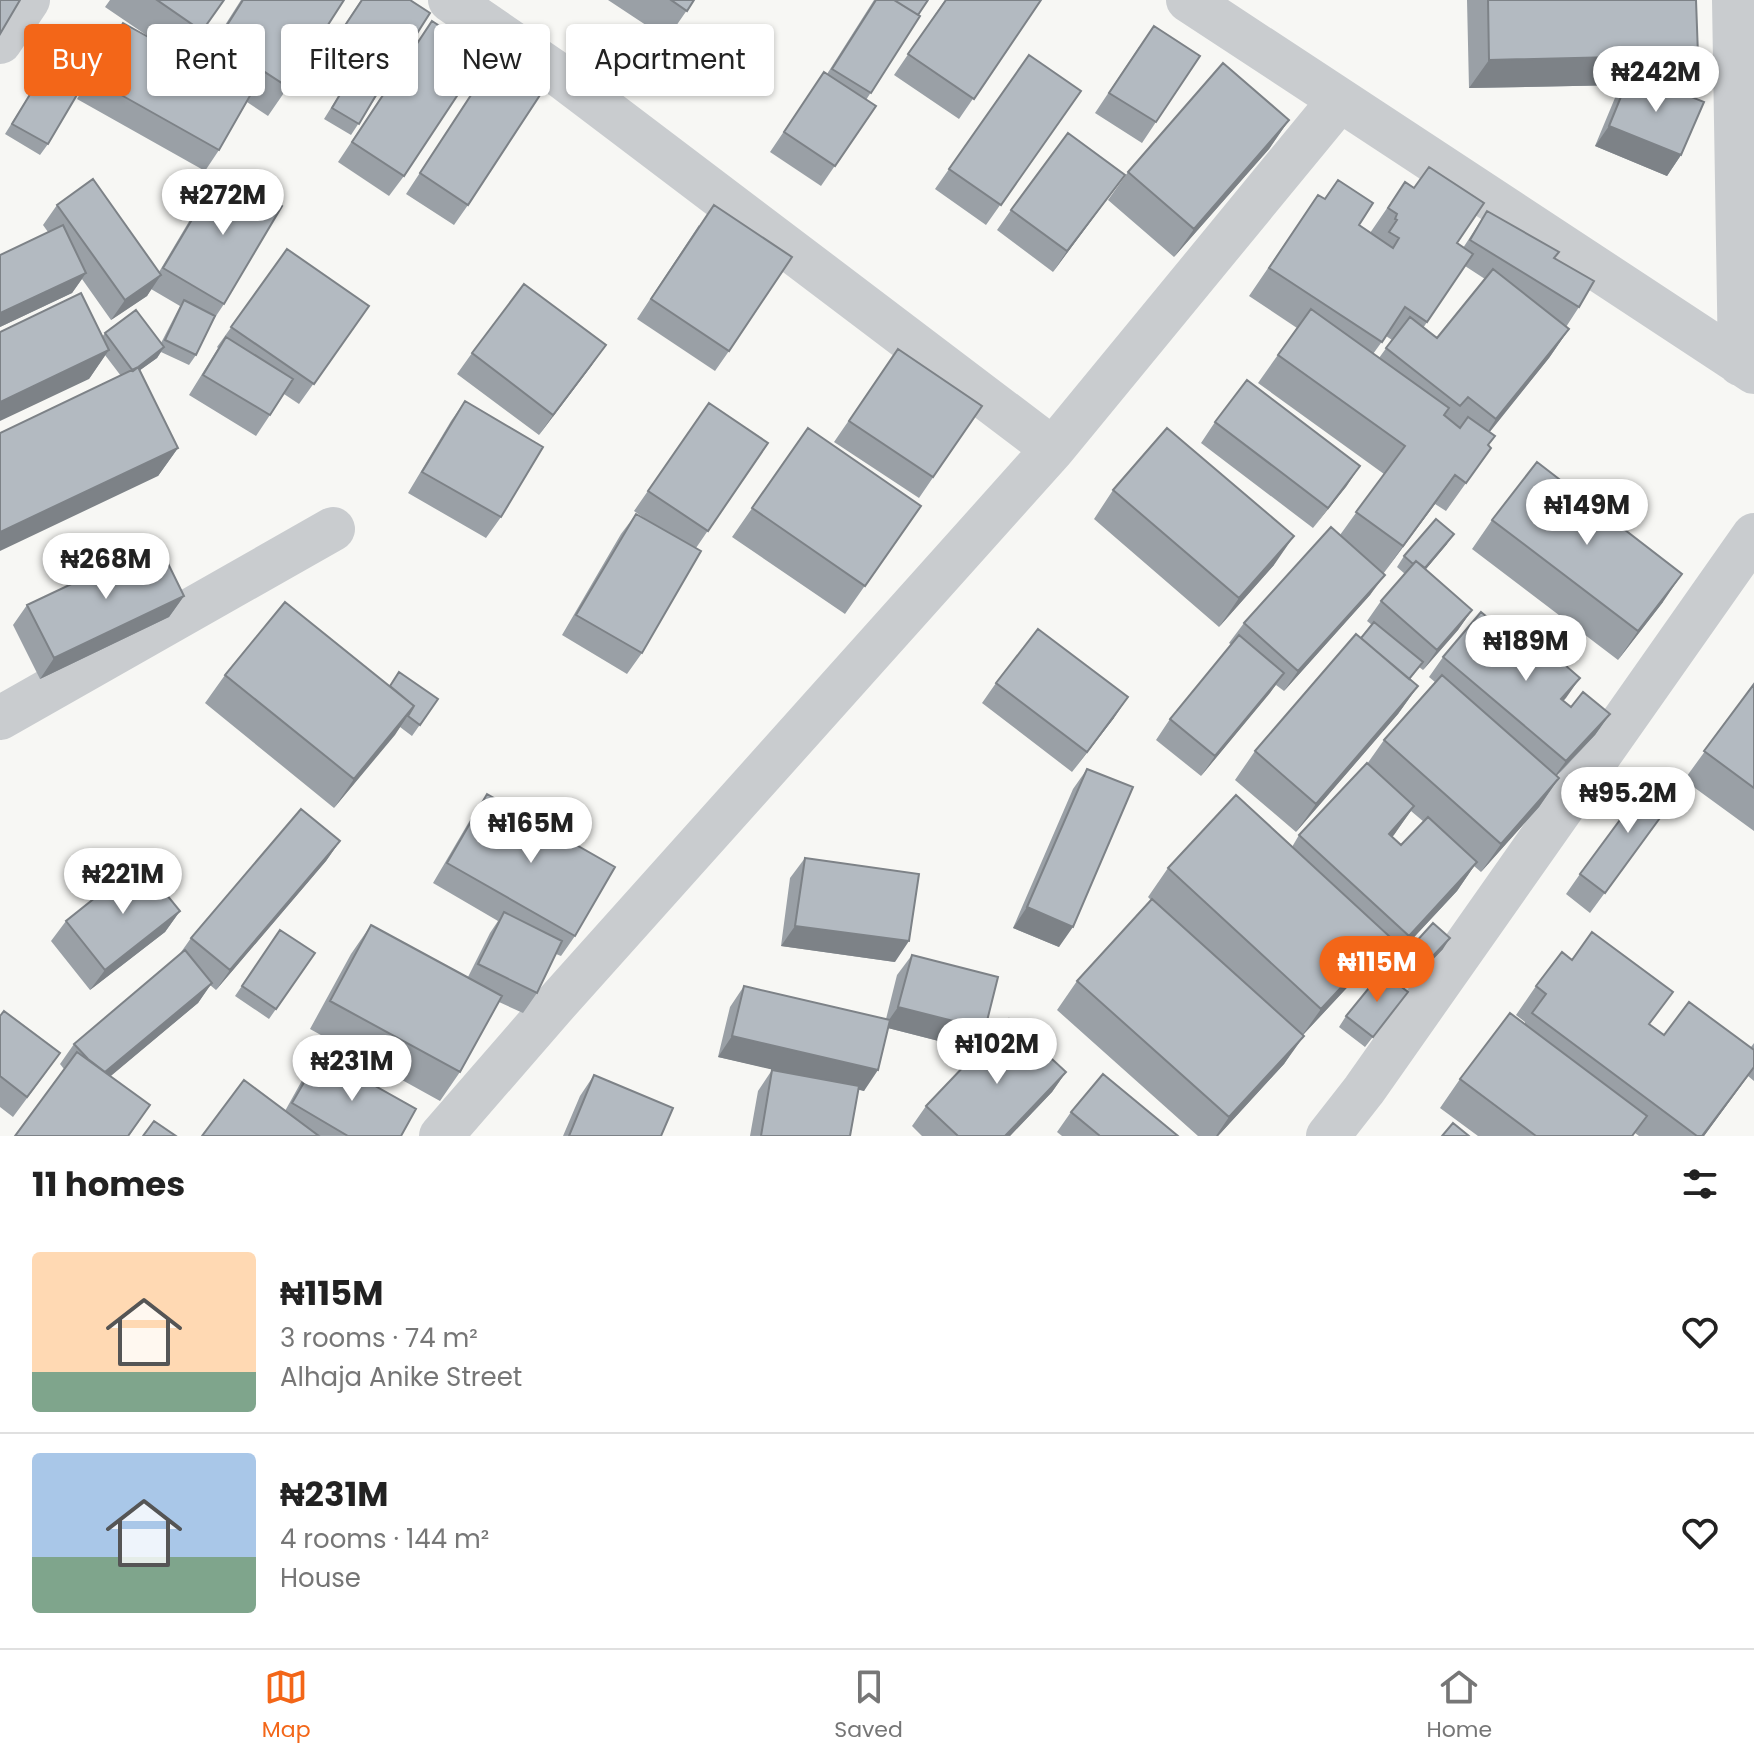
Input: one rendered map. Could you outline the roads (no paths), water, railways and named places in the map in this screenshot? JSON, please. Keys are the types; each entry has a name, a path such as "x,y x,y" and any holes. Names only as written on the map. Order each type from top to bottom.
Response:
{"street":[{"path":"0,42 28,0"},
{"path":"450,0 562,77 1053,449"},
{"path":"1188,0 1747,368"},
{"path":"1734,0 1747,368"},
{"path":"441,1136 563,995 1053,449 1339,101"},
{"path":"0,718 333,529"},
{"path":"1328,1136 1364,1090 1754,535"}]}
